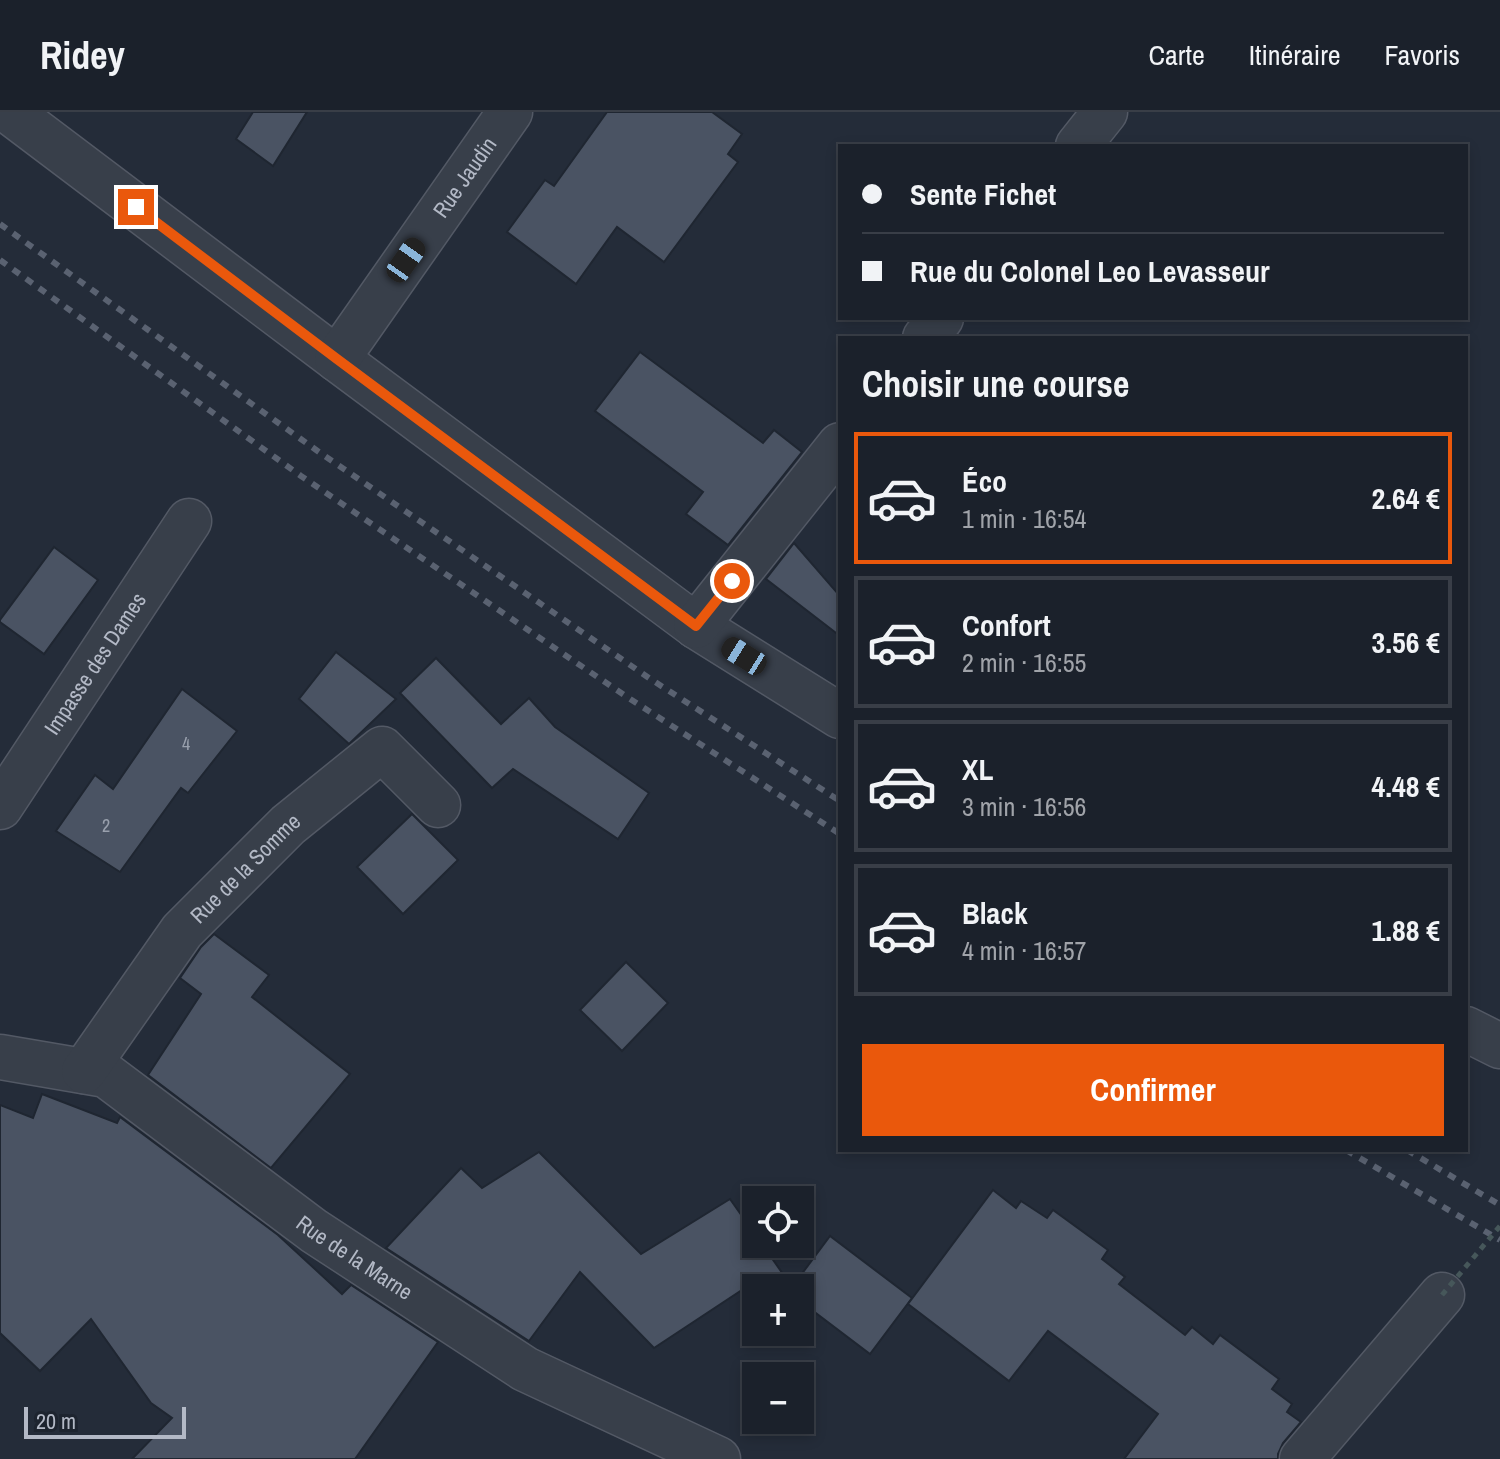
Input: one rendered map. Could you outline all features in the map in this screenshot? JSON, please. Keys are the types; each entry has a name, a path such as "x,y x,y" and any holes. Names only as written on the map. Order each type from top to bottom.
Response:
{"street":[{"path":"10,112 696,626 838,715"},
{"name":"Rue Jaudin","path":"337,359 510,112"},
{"path":"1080,144 1105,112"},
{"path":"927,336 939,320"},
{"path":"696,626 838,448"},
{"name":"Impasse des Dames","path":"0,807 189,521"},
{"name":"Rue de la Somme","path":"84,1071 182,931 288,825 382,749 438,805"},
{"path":"1468,1030 1500,1046"},
{"name":"Rue de la Marne","path":"0,1057 106,1075 314,1231 525,1369 718,1459"},
{"path":"1302,1459 1442,1295"}],"path":[{"path":"1442,1295 1500,1226"}],"building":[{"path":"253,112 307,112 273,166 236,139"},
{"path":"607,112 712,112 742,134 728,154 738,162 664,262 617,227 576,284 507,232 545,180 554,186"},
{"path":"640,352 763,443 774,430 802,452 728,545 686,514 703,492 595,411"},
{"path":"794,543 838,594 838,634 766,579"},
{"path":"54,547 98,580 44,654 0,620"},
{"path":"336,652 396,699 349,744 299,699"},
{"path":"436,658 501,724 529,698 555,727 649,793 618,839 513,769 492,788 400,693"},
{"path":"182,689 237,731 188,793 181,788 120,872 56,831 95,775 113,789"},
{"path":"412,814 458,860 403,914 357,867"},
{"path":"214,934 269,975 252,997 350,1074 271,1168 148,1075 201,994 180,978"},
{"path":"626,962 668,1003 622,1051 580,1010"},
{"path":"42,1094 117,1123 120,1117 278,1235 342,1294 351,1285 438,1342 355,1459 132,1459 172,1418 151,1403 91,1319 40,1371 0,1333 0,1105 33,1118"},
{"path":"539,1152 641,1254 730,1199 742,1216 742,1258 772,1258 783,1274 742,1274 742,1290 654,1348 580,1272 529,1341 386,1248 461,1168 482,1188"},
{"path":"993,1190 1016,1208 1021,1201 1047,1218 1053,1210 1108,1250 1102,1259 1125,1277 1119,1284 1185,1335 1192,1327 1213,1344 1220,1335 1279,1379 1272,1389 1292,1404 1287,1412 1301,1422 1283,1443 1278,1459 1124,1459 1158,1414 1048,1331 1009,1381 908,1304"},
{"path":"830,1236 912,1298 870,1354 814,1312 814,1274 802,1274"}],"railway":[{"path":"0,224 319,452 652,680 838,800"},
{"path":"0,260 301,476 627,697 838,833"},
{"path":"1349,1152 1500,1240"},
{"path":"1410,1152 1500,1205"}],"route":[{"path":"136,207 696,626 732,581"}]}
